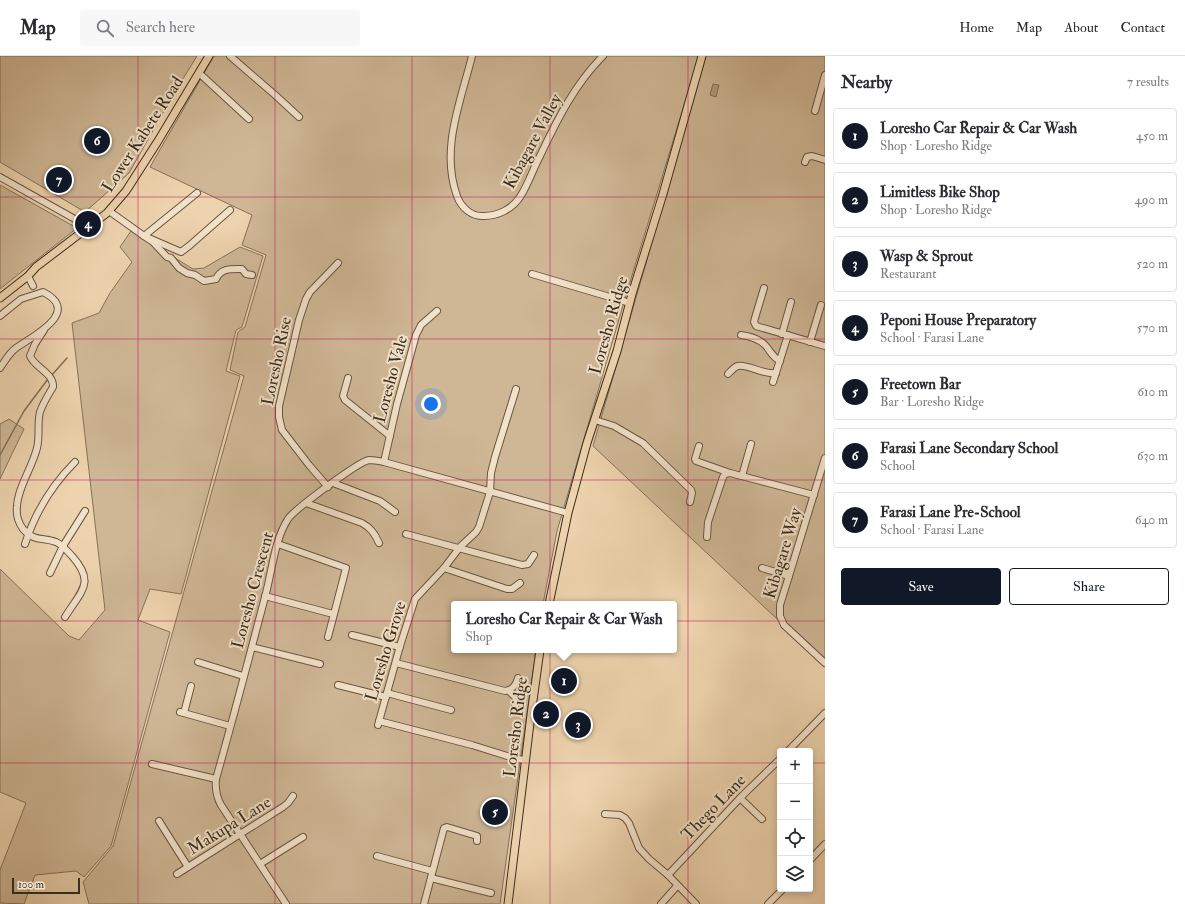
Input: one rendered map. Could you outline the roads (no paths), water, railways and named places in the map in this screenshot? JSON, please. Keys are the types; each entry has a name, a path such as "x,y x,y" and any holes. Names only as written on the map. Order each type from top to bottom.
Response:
{"main road":[{"name":"Lower Kabete Road","path":"0,298 28,276 41,263 109,211 126,191 147,160 209,56"},
{"name":"Loresho Ridge","path":"550,601 568,513 586,443 620,342 702,56"},
{"name":"Loresho Ridge","path":"508,904 540,653"}],"street":[{"path":"230,56 299,117"},
{"name":"Kibagare Valley","path":"472,56 459,103 452,136 450,167 459,201 464,208 481,217 506,211 520,197 556,123 570,98 595,64 603,56"},
{"path":"199,73 248,119"},
{"path":"815,111 825,75"},
{"path":"805,162 807,157 812,156 825,160"},
{"path":"0,178 89,227"},
{"path":"144,236 197,193"},
{"path":"144,236 181,252 190,246 230,210"},
{"path":"109,211 153,242 167,257 172,258 179,268 187,274 195,275 204,281 216,279 225,269 242,269 246,274 252,275"},
{"name":"Loresho Rise","path":"330,485 310,465 282,430 279,417 280,406 299,320 306,299 310,292 338,263"},
{"path":"532,274 630,303"},
{"path":"28,276 34,290"},
{"path":"764,288 755,318 755,324 758,327 825,346"},
{"path":"0,316 34,290"},
{"path":"34,290 48,295 56,304 56,315 35,344 30,356 35,365 47,374 53,383 53,388 40,411 39,439 37,449 21,489 17,506 17,518 24,530 36,539 57,542 63,546 83,569 85,579 84,585 65,617"},
{"path":"773,382 780,361 791,302"},
{"path":"810,342 821,305"},
{"name":"Loresho Vale","path":"384,462 397,404 418,329 437,311"},
{"path":"0,368 16,348 44,330"},
{"path":"741,335 750,336 765,345 773,357 780,361"},
{"path":"728,374 734,368 740,366 769,374 776,373"},
{"path":"348,378 343,396 345,400 390,436"},
{"name":"Loresho Grove","path":"516,389 495,457 491,473 490,492 476,532 415,599 379,723 472,745 516,759 525,760"},
{"path":"595,420 614,426 643,443 691,490 692,493 690,502"},
{"path":"742,476 751,444"},
{"path":"699,446 695,459 696,461 730,473 814,495"},
{"name":"Kibagare Way","path":"825,458 780,606 780,616 784,625 825,662"},
{"name":"Loresho Crescent","path":"286,904 217,800 215,787 243,676 266,596 278,544 289,518 306,503 351,469 369,460 384,462 568,513"},
{"path":"25,544 51,490 75,462"},
{"path":"707,537 708,522 723,477 725,474 730,473"},
{"path":"330,485 380,501 394,512"},
{"path":"306,503 362,523 370,528 375,534 379,543"},
{"path":"50,573 63,546 85,511"},
{"path":"406,534 522,565 528,564 534,555"},
{"path":"278,544 346,568 328,637"},
{"path":"444,568 507,590 512,590 520,583"},
{"path":"762,568 789,576"},
{"path":"266,596 333,614"},
{"path":"352,635 400,647"},
{"path":"252,647 320,664"},
{"path":"198,662 243,676"},
{"path":"396,663 483,686 509,691 517,699 514,711"},
{"path":"509,691 514,687 518,678"},
{"path":"338,684 451,710"},
{"path":"191,686 182,712 230,726"},
{"path":"791,748 825,713"},
{"name":"Thego Lane","path":"668,875 740,798 777,762"},
{"path":"152,764 216,779"},
{"name":"Makupa Lane","path":"177,874 283,807 293,796"},
{"path":"740,798 762,819"},
{"path":"605,814 620,815 625,818 632,829 639,848 696,904"},
{"path":"159,821 188,867"},
{"path":"424,904 444,828 447,827 477,836 477,841"},
{"path":"260,864 303,837"},
{"path":"813,857 825,844"},
{"path":"377,856 432,871"},
{"path":"430,878 491,893"},
{"path":"661,904 678,886"},
{"path":"768,904 780,892"}],"waterway":[{"path":"51,376 67,358"},
{"path":"0,455 24,411 48,379"}],"place":[{"name":"Farasi Lane Secondary School","path":"97,141"},
{"name":"Farasi Lane Pre-School","path":"59,180"},
{"name":"Peponi House Preparatory","path":"88,224"},
{"name":"Loresho Car Repair & Car Wash","path":"564,681"},
{"name":"Limitless Bike Shop","path":"546,714"},
{"name":"Wasp & Sprout","path":"578,725"},
{"name":"Freetown Bar","path":"495,812"}]}
